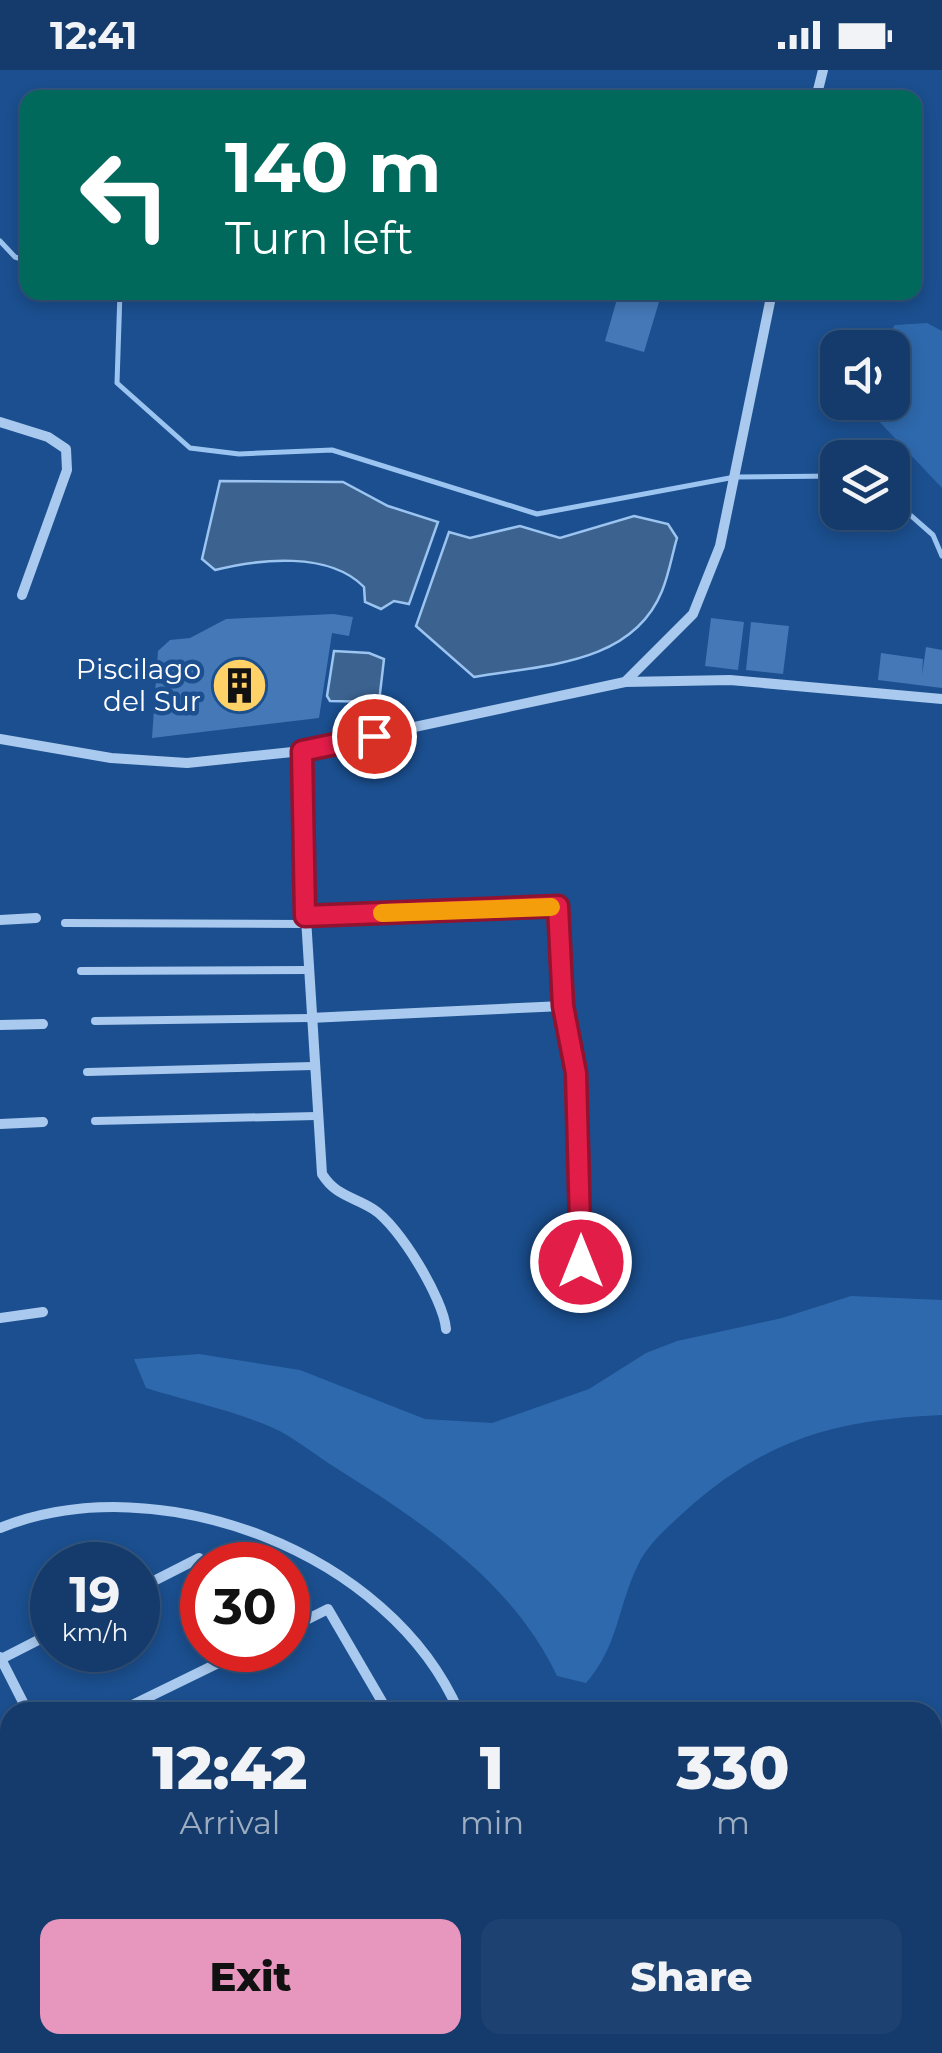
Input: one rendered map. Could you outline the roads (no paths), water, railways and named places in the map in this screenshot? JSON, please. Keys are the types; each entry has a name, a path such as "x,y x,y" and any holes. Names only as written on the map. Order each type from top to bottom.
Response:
{"street":[{"path":"625,682 694,614 720,546 770,300"},
{"path":"0,422 48,436 66,449 67,470 22,595"},
{"path":"0,738 111,758 188,763 302,751 625,682 730,680 942,699"},
{"path":"302,751 305,920 322,1174 332,1190 375,1209 394,1227 445,1310 446,1329"},
{"path":"305,920 558,906 563,1006 576,1073 581,1292"},
{"path":"0,920 36,918"},
{"path":"310,1018 563,1006"},
{"path":"0,1025 42,1024"},
{"path":"0,1124 43,1122"},
{"path":"0,1318 43,1312"},
{"path":"0,1528 86,1509 160,1509 232,1524 301,1552 362,1593 415,1644 453,1702"},
{"path":"310,1618 328,1609 382,1702"},
{"path":"23,1702 0,1658 30,1643"},
{"path":"138,1702 199,1672"}],"lane":[{"path":"64,924 305,920"},
{"path":"82,970 308,970"},
{"path":"95,1021 310,1018"},
{"path":"87,1072 313,1066"},
{"path":"95,1122 316,1116"}],"waterway":[{"path":"0,241 20,259"},
{"path":"120,300 117,383 190,448 239,454 332,450 537,514 735,477 820,476"},
{"path":"910,515 933,535 942,556"}],"place":[{"name":"Piscilago del Sur","path":"240,685"}]}
